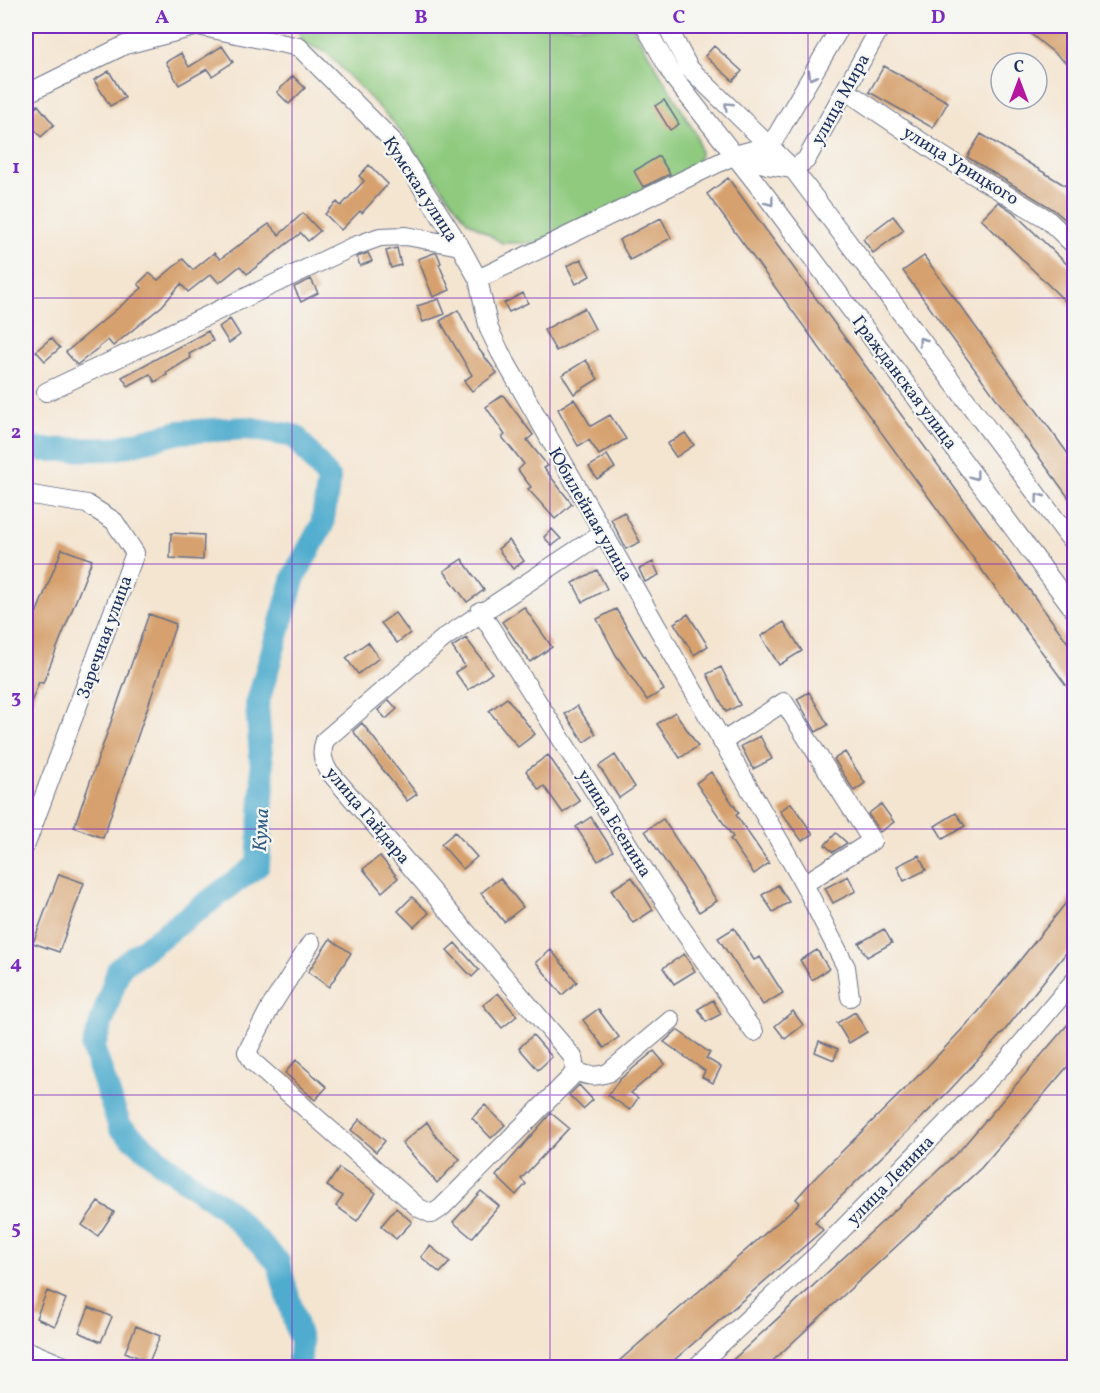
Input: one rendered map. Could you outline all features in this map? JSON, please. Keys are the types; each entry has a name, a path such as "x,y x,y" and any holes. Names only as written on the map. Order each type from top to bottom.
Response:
{"street":[{"name":"Кумская улица","path":"26,94 125,45 198,26 299,47 391,139 460,246"},
{"name":"Гражданская улица","path":"645,26 674,78 735,155 1074,610"},
{"path":"667,26 689,68 771,145 793,169 1074,544"},
{"name":"улица Мира","path":"771,145 842,26"},
{"name":"улица Мира","path":"793,169 806,160 881,26"},
{"name":"улица Урицкого","path":"844,90 944,157 1047,219 1074,245"},
{"path":"478,279 735,155 771,145"},
{"path":"735,155 767,165 793,169"},
{"name":"Кумская улица","path":"46,392 352,247 380,237 406,236 460,246"},
{"name":"Юбилейная улица","path":"460,246 478,279 489,329 500,352 804,884 846,967 849,997"},
{"name":"Заречная улица","path":"26,494 87,504 114,521 135,553 26,844"},
{"name":"улица Гайдара","path":"575,1070 573,1058 327,769 322,760 325,740 444,638 480,611 602,532"},
{"name":"улица Есенина","path":"480,611 678,923 754,1032"},
{"path":"722,742 784,702 872,841 804,884"},
{"path":"311,943 270,1008 247,1052 253,1062 419,1209 432,1214 441,1209 575,1070 584,1076 608,1073 671,1020"},
{"name":"улица Ленина","path":"694,1368 844,1227 1006,1062 1074,981"},
{"path":"26,1350 69,1368"}],"green space":[{"path":"295,26 632,26 696,134 700,148 699,158 681,175 538,243 502,243 467,221 393,122 327,53 304,43"}],"building":[{"path":"1040,26 1060,26 1074,37 1074,69 1032,35"},
{"path":"222,46 233,62 212,76 207,69 179,85 166,62 181,53 189,67"},
{"path":"714,46 742,71 733,81 705,56"},
{"path":"884,66 948,102 933,128 869,92"},
{"path":"109,71 125,98 110,106 94,80"},
{"path":"293,76 305,88 289,104 277,92"},
{"path":"664,100 679,124 670,130 655,106"},
{"path":"38,105 54,125 41,137 26,119"},
{"path":"981,134 1074,191 1074,227 1053,209 967,157"},
{"path":"659,156 670,174 643,187 634,171"},
{"path":"369,165 388,184 362,213 360,211 341,230 325,214 337,202 341,206 364,181 359,176"},
{"path":"728,178 1074,651 1074,696 707,194"},
{"path":"998,202 1013,212 1074,271 1074,310 981,219"},
{"path":"303,213 320,231 308,241 301,233 247,274 240,266 219,283 211,274 188,292 181,284 162,306 113,346 108,340 77,365 66,352 142,288 138,284 149,273 158,280 183,259 193,270 214,253 220,259 269,224 279,235"},
{"path":"893,216 904,230 873,253 863,239"},
{"path":"661,218 671,238 630,260 619,240"},
{"path":"397,248 401,265 391,268 386,251"},
{"path":"368,253 372,261 360,266 357,257"},
{"path":"437,253 450,290 433,297 418,259"},
{"path":"924,256 1074,462 1074,505 903,271"},
{"path":"581,259 590,276 576,284 567,266"},
{"path":"311,279 318,293 301,302 294,287"},
{"path":"523,293 528,303 509,312 504,303"},
{"path":"439,299 445,314 423,322 417,306"},
{"path":"584,308 595,329 556,351 544,330"},
{"path":"458,310 478,348 497,373 472,391 464,381 472,375 440,321"},
{"path":"230,319 240,335 229,343 219,327"},
{"path":"208,331 213,341 189,354 191,358 155,382 150,374 128,386 122,377"},
{"path":"51,338 60,348 45,361 36,351"},
{"path":"586,360 598,379 574,394 562,375"},
{"path":"503,395 533,435 527,440 548,466 544,468 572,504 555,519 528,489 531,487 518,470 524,464 502,437 505,435 486,407"},
{"path":"574,399 591,426 610,415 626,439 599,455 589,440 578,446 558,409"},
{"path":"685,433 694,445 676,457 667,444"},
{"path":"607,455 615,468 597,479 589,467"},
{"path":"624,512 640,542 626,549 611,519"},
{"path":"552,529 561,539 552,546 544,537"},
{"path":"171,533 204,535 203,560 170,558"},
{"path":"509,540 524,561 513,569 498,549"},
{"path":"62,549 92,560 43,683 39,682 26,716 26,639"},
{"path":"462,559 484,590 467,602 444,571"},
{"path":"653,562 659,575 645,582 639,569"},
{"path":"597,570 607,589 583,602 573,583"},
{"path":"524,607 552,647 530,662 502,622"},
{"path":"616,609 664,690 647,700 616,655 597,619"},
{"path":"395,613 410,633 397,643 381,623"},
{"path":"149,614 176,624 103,838 74,827"},
{"path":"688,614 708,646 694,655 674,623"},
{"path":"784,622 802,651 779,665 761,636"},
{"path":"466,638 492,673 468,690 455,672 465,666 452,647"},
{"path":"368,642 379,658 358,674 346,658"},
{"path":"721,667 740,705 726,712 707,674"},
{"path":"809,692 828,725 816,732 797,699"},
{"path":"507,698 535,734 518,747 489,711"},
{"path":"389,700 397,709 386,719 378,710"},
{"path":"577,706 596,734 584,742 565,714"},
{"path":"675,712 698,746 680,758 657,724"},
{"path":"362,723 417,794 407,801 353,731"},
{"path":"760,736 772,759 753,769 741,746"},
{"path":"845,752 865,783 854,791 834,759"},
{"path":"548,755 580,801 563,813 544,786 539,790 526,771"},
{"path":"615,755 635,787 619,798 599,766"},
{"path":"711,772 739,813 736,815 769,863 754,874 730,839 733,837 696,783"},
{"path":"791,803 813,834 802,841 780,811"},
{"path":"881,804 894,822 880,832 868,814"},
{"path":"956,813 965,826 943,839 935,826"},
{"path":"591,817 613,851 598,861 576,827"},
{"path":"663,819 717,901 699,912 645,831"},
{"path":"455,832 477,857 463,869 441,844"},
{"path":"836,833 847,843 833,852 825,845"},
{"path":"919,855 926,870 904,881 897,866"},
{"path":"380,856 398,878 382,892 363,869"},
{"path":"59,874 84,883 59,952 33,943"},
{"path":"848,876 856,891 833,903 825,888"},
{"path":"632,877 653,910 633,923 611,890"},
{"path":"500,878 523,907 504,922 481,893"},
{"path":"778,885 789,902 773,912 762,895"},
{"path":"1074,893 1074,943 1005,1030 949,1091 815,1222 823,1230 665,1368 611,1368 800,1203 796,1199 813,1180 926,1068 979,1011"},
{"path":"412,897 429,913 414,927 398,911"},
{"path":"734,928 754,960 760,957 783,993 763,1005 718,938"},
{"path":"884,929 892,943 867,957 859,943"},
{"path":"330,939 351,953 329,987 308,972"},
{"path":"455,943 479,970 472,977 447,950"},
{"path":"551,950 577,982 562,995 536,962"},
{"path":"817,950 829,969 812,980 800,960"},
{"path":"684,954 695,971 674,984 663,968"},
{"path":"498,993 517,1016 502,1028 483,1005"},
{"path":"713,1000 721,1014 706,1022 698,1009"},
{"path":"598,1009 619,1037 604,1048 583,1020"},
{"path":"793,1011 803,1025 785,1039 775,1026"},
{"path":"855,1012 867,1032 849,1043 837,1023"},
{"path":"1074,1017 1074,1059 981,1168 765,1368 724,1368 960,1150"},
{"path":"677,1030 710,1053 706,1058 721,1067 713,1083 702,1077 705,1071 664,1042"},
{"path":"533,1035 552,1057 538,1070 519,1048"},
{"path":"819,1041 838,1049 834,1060 815,1052"},
{"path":"654,1051 665,1064 631,1093 638,1098 630,1110 608,1095 619,1080"},
{"path":"296,1060 327,1087 315,1100 285,1073"},
{"path":"579,1085 593,1100 583,1109 569,1095"},
{"path":"485,1105 505,1125 491,1138 472,1118"},
{"path":"551,1113 569,1128 521,1179 526,1184 516,1195 496,1176"},
{"path":"360,1119 385,1141 376,1152 351,1130"},
{"path":"427,1122 437,1138 460,1159 437,1183 402,1143"},
{"path":"339,1168 376,1193 357,1221 336,1206 343,1196 327,1186"},
{"path":"481,1191 499,1206 472,1238 453,1222"},
{"path":"98,1202 114,1212 98,1236 82,1225"},
{"path":"396,1208 412,1222 396,1239 381,1226"},
{"path":"430,1246 450,1262 440,1273 421,1257"},
{"path":"47,1291 66,1299 55,1326 36,1318"},
{"path":"89,1307 112,1317 101,1342 79,1332"},
{"path":"136,1326 160,1336 149,1362 125,1352"}],"waterway":[{"name":"Кума","path":"26,445 43,450 113,449 180,432 247,428 295,436 329,479 322,525 294,577 257,705 263,782 258,865 119,968 93,1048 120,1127 166,1166 226,1209 278,1262 301,1343 299,1368"}]}
